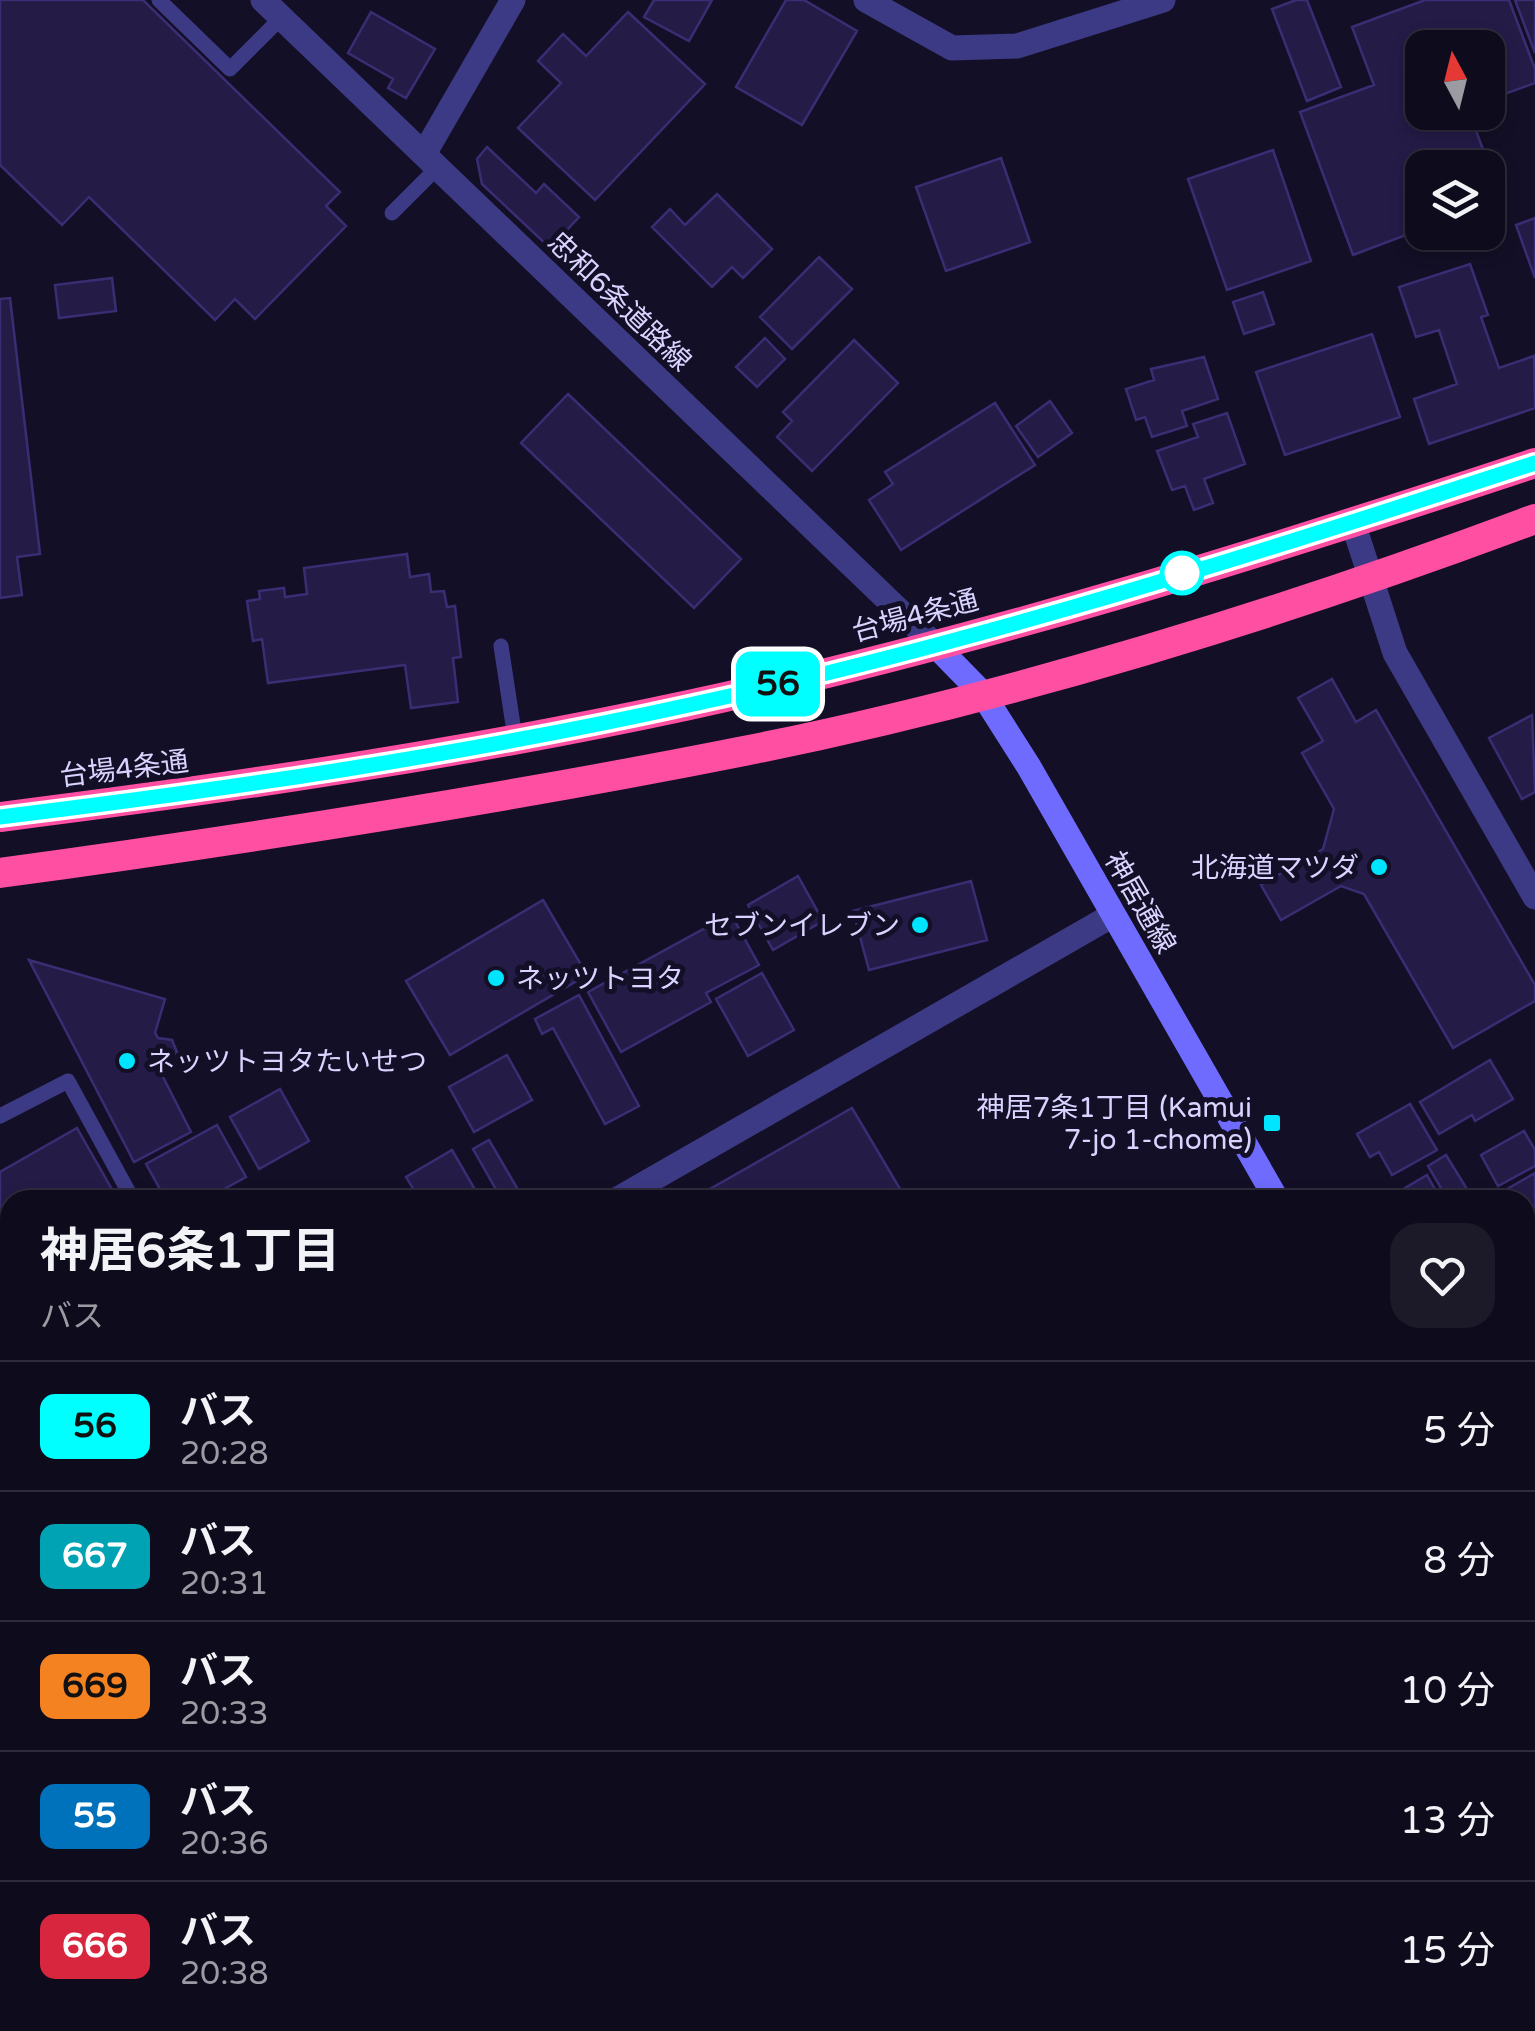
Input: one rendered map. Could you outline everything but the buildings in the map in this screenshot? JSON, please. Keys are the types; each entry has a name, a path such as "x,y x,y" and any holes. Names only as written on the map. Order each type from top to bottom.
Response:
{"highway":[{"name":"台場4条通","path":"0,817 178,795 689,706 936,646 1353,523 1535,463"},
{"path":"0,874 221,843 746,750 982,693 1370,581 1535,519"}],"street":[{"path":"428,168 513,0"},
{"path":"866,0 952,48 1017,46 1164,0"},
{"name":"忠和6条道路線","path":"270,18 936,646"},
{"path":"1353,523 1395,652 1535,897"},
{"name":"神居通線","path":"936,646 982,693 1270,1190"},
{"path":"653,1190 1113,914"}],"lane":[{"path":"158,0 230,69 270,18"},
{"path":"392,213 428,168"},
{"path":"501,646 515,738"},
{"path":"0,1116 68,1081 128,1190"}],"bus line":[{"name":"56","path":"0,817 178,795 420,756 689,706 936,646 1353,523 1535,463"}],"place":[{"name":"北海道マツダ","path":"1379,867"},
{"name":"セブンイレブン","path":"920,925"},
{"name":"ネッツトヨタ","path":"496,978"},
{"name":"ネッツトヨタたいせつ","path":"127,1061"},
{"name":"神居7条1丁目 (Kamui 7-jo 1-chome)","path":"1272,1123"}]}
